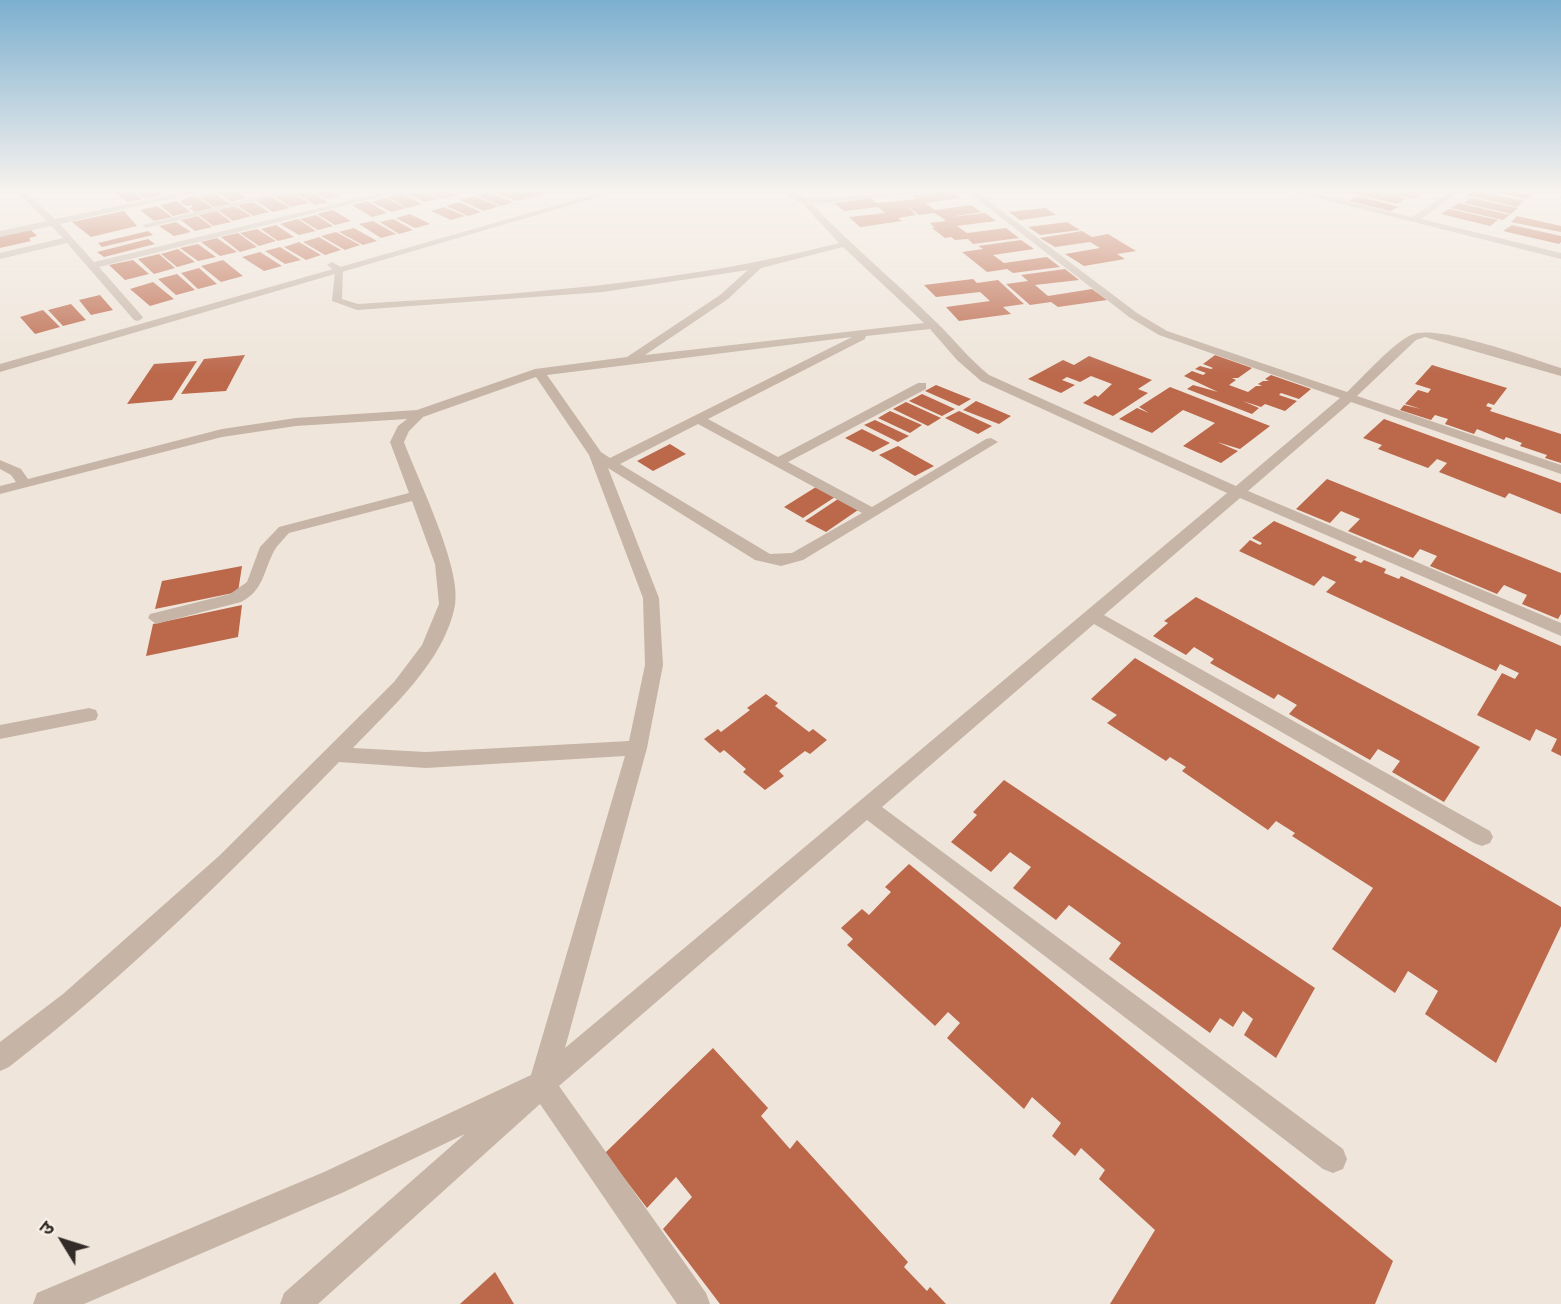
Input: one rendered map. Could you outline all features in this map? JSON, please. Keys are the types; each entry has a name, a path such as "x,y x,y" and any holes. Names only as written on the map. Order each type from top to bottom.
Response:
{"street":[{"path":"80,253 138,318"},
{"path":"92,266 147,253"},
{"path":"0,368 384,253"},
{"path":"0,357 388,253"},
{"path":"336,267 337,301 357,307 583,290 756,268 812,253"},
{"path":"855,253 933,325 961,358 985,378 1238,492 1561,631"},
{"path":"1052,253 1133,315 1163,333 1561,470"},
{"path":"629,360 724,297 756,268"},
{"path":"0,490 222,433 296,422 419,414 539,372 933,325"},
{"path":"603,459 698,419 870,332"},
{"path":"295,1304 542,1084 1349,397 1412,338 1424,334 1561,372"},
{"path":"48,1304 334,1182 542,1084 637,748 654,665 651,598 603,459 539,372"},
{"path":"778,462 922,386"},
{"path":"0,1058 72,1003 227,863 400,687 430,647 447,604 443,564 397,442 403,429 419,414"},
{"path":"698,419 873,513"},
{"path":"603,459 761,557 778,562 811,550 991,442"},
{"path":"0,464 16,472 23,482"},
{"path":"156,618 235,598 247,592 254,584 268,547 284,530 416,496"},
{"path":"1091,615 1482,837"},
{"path":"0,732 89,715"},
{"path":"333,754 426,760 637,748"},
{"path":"866,807 1333,1159"},
{"path":"542,1084 695,1304"}],"building":[{"path":"98,253 120,253 104,257"},
{"path":"183,253 195,262 177,267 161,254"},
{"path":"187,253 210,253 216,257 198,261"},
{"path":"261,253 282,266 264,271 242,257"},
{"path":"268,253 289,253 301,260 285,264"},
{"path":"294,253 321,255 306,260"},
{"path":"963,253 1008,253 993,255 1004,263 1047,257 1060,267 1013,273 1007,269 987,272"},
{"path":"1124,253 1117,254 1125,259 1084,266 1065,254"},
{"path":"159,254 175,268 154,274 138,259"},
{"path":"133,260 149,274 125,280 109,265"},
{"path":"223,260 243,276 221,282 201,266"},
{"path":"199,268 217,284 198,289 181,273"},
{"path":"1065,269 1079,280 1035,285 1048,296 1092,289 1107,300 1058,307 1051,302 1030,305 1006,284 1028,281 1021,275"},
{"path":"177,274 195,290 176,295 158,279"},
{"path":"973,279 977,283 998,280 1024,304 1003,307 1011,314 959,321 946,307 990,301 980,292 936,297 924,285"},
{"path":"153,282 174,299 150,306 130,289"},
{"path":"100,295 113,310 91,315 79,300"},
{"path":"71,304 86,320 63,326 48,310"},
{"path":"43,310 60,327 35,334 20,317"},
{"path":"245,355 226,391 181,394 204,359"},
{"path":"1215,355 1252,368 1238,378 1232,378 1236,380 1229,385 1248,392 1256,386 1262,386 1258,384 1263,381 1269,381 1265,379 1271,375 1311,389 1299,399 1281,393 1279,395 1297,401 1285,411 1265,404 1261,407 1243,401 1259,408 1252,414 1187,389 1193,385 1218,392 1184,376 1192,371 1203,375 1206,373 1195,369 1200,366 1213,368 1203,364"},
{"path":"1089,356 1152,380 1138,389 1148,393 1113,416 1083,403 1095,395 1098,397 1112,384 1091,376 1080,382 1067,377 1062,380 1075,385 1061,393 1028,379 1063,360 1074,365"},
{"path":"197,361 172,400 127,404 154,364"},
{"path":"1432,365 1507,388 1494,405 1488,403 1486,406 1492,408 1490,411 1561,434 1561,463 1545,458 1547,455 1520,446 1522,443 1506,437 1504,440 1477,429 1474,434 1445,424 1448,419 1435,415 1431,420 1400,410 1404,405 1421,409 1405,404 1418,390 1428,393 1431,389 1415,384"},
{"path":"936,385 971,399 959,406 925,391"},
{"path":"1170,387 1270,426 1240,449 1217,442 1238,451 1221,463 1183,446 1215,423 1183,410 1152,433 1119,419 1137,408 1149,413 1139,407"},
{"path":"922,394 955,409 942,416 909,401"},
{"path":"976,401 1011,416 999,424 963,410"},
{"path":"906,402 941,418 928,426 893,409"},
{"path":"890,411 922,425 910,433 878,418"},
{"path":"959,411 992,426 978,434 945,418"},
{"path":"1384,419 1561,483 1561,514 1509,493 1505,498 1439,472 1447,463 1437,459 1428,468 1378,449 1382,445 1363,438"},
{"path":"875,420 909,436 898,442 864,425"},
{"path":"862,429 890,443 873,452 845,438"},
{"path":"670,444 686,454 653,471 637,461"},
{"path":"898,446 934,466 915,476 879,455"},
{"path":"1327,479 1561,573 1561,614 1558,619 1522,604 1527,595 1504,585 1497,594 1430,566 1437,556 1420,549 1413,558 1348,531 1360,519 1341,511 1330,523 1296,509"},
{"path":"816,487 835,497 803,518 784,507"},
{"path":"838,499 858,510 826,532 805,521"},
{"path":"1274,521 1357,557 1354,560 1361,563 1364,560 1386,569 1384,573 1399,579 1401,576 1561,646 1561,756 1551,751 1557,739 1536,729 1530,741 1477,715 1502,673 1515,679 1519,673 1500,664 1496,671 1326,592 1336,582 1323,576 1314,586 1239,551 1250,540 1260,545 1262,543 1252,538"},
{"path":"242,566 238,592 155,609 162,581"},
{"path":"1196,597 1480,747 1444,802 1392,772 1400,761 1378,749 1370,760 1289,714 1297,705 1278,694 1274,699 1210,663 1214,659 1194,647 1186,655 1153,636 1168,623 1164,621"},
{"path":"242,605 238,637 146,656 153,624"},
{"path":"1135,658 1561,907 1561,926 1496,1063 1425,1014 1438,991 1408,971 1395,993 1332,949 1373,888 1292,836 1295,833 1276,821 1268,830 1182,771 1186,767 1170,757 1166,761 1107,723 1117,715 1091,699"},
{"path":"766,694 778,703 775,706 809,732 813,729 827,740 810,754 805,751 779,771 784,776 765,790 743,772 746,769 724,750 720,753 704,739 718,729 721,732"},
{"path":"1004,780 1315,988 1276,1058 1244,1035 1253,1019 1243,1011 1233,1027 1220,1018 1210,1033 1109,959 1121,943 1069,905 1056,920 1013,888 1031,867 1010,852 991,872 951,842 977,815 973,812"},
{"path":"909,864 1393,1261 1375,1304 1110,1304 1155,1230 1099,1179 1105,1170 1081,1148 1075,1156 1052,1136 1061,1123 1032,1097 1024,1109 947,1038 960,1023 948,1012 935,1026 847,945 853,939 841,928 862,909 869,915 891,892 885,887"},
{"path":"713,1048 768,1108 761,1116 790,1149 797,1140 908,1262 904,1267 927,1291 930,1287 946,1304 720,1304 663,1229 692,1197 676,1177 647,1208 605,1153"},
{"path":"495,1272 514,1304 460,1304"}]}
